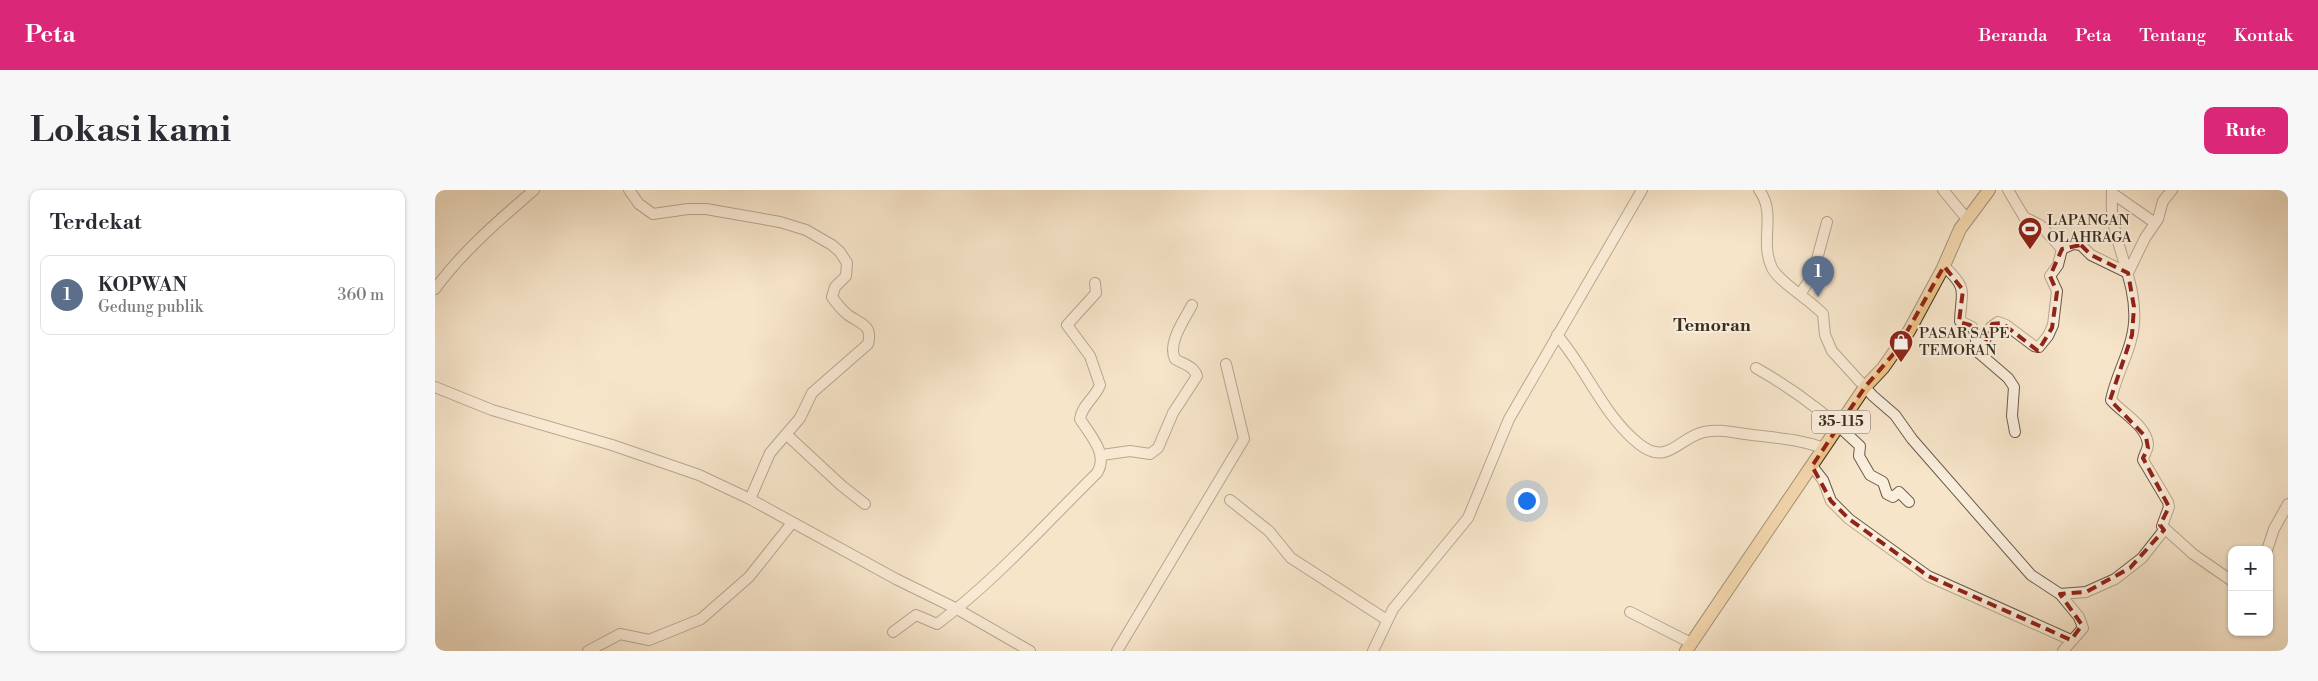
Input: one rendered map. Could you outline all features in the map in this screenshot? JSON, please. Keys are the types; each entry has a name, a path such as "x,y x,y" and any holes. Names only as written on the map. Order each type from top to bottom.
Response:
{"main road":[{"name":"35-115","path":"1688,647 1865,387 1883,368 1909,331 1967,219 1989,190"}],"street":[{"path":"435,289 445,275 498,221 534,190"},
{"path":"629,190 639,204 653,214 688,209 706,209 796,225 825,241 845,258 846,276 835,287 832,297 844,312 867,327 870,332 868,344 811,393 800,418 770,453 750,499"},
{"path":"1373,651 1387,620 1409,588 1462,527 1501,435 1642,190"},
{"path":"1759,190 1768,207 1765,241 1772,267 1777,276 1801,293 1823,314 1825,335 1832,351 1865,387 1895,415 1912,439 2031,575 2060,594 2082,625 2080,632 2063,651"},
{"path":"1943,190 1967,219"},
{"path":"2008,190 2024,217 2040,225 2062,249"},
{"path":"2128,273 2155,223 2163,201 2172,190"},
{"path":"2112,192 2155,223"},
{"path":"2112,192 2113,220 2128,273 2134,322 2127,356 2111,400 2131,418 2146,437 2148,448 2143,460 2168,502 2169,507 2162,522 2164,530 2228,578"},
{"path":"1801,293 1813,274 1827,222"},
{"path":"2062,249 2073,244 2081,245 2097,259 2128,273"},
{"path":"1979,353 1991,327 1998,322 2006,325 2034,346 2039,348 2042,345 2052,328 2057,293 2050,276 2058,265 2062,249"},
{"path":"1944,266 1961,284 1963,300 1960,320 1975,330 1976,347 1979,353 2008,378 2014,387 2012,416 2015,432"},
{"path":"893,632 916,615 937,624 957,609 1102,466 1101,455 1079,419 1081,411 1097,394 1101,385 1090,356 1067,325 1096,293 1095,283"},
{"path":"1101,455 1130,451 1150,454 1158,448 1173,413 1197,376 1195,371 1189,366 1175,359 1172,351 1176,337 1192,305"},
{"path":"1557,335 1575,356 1607,408 1632,437 1645,448 1659,452 1670,452 1699,434 1722,430 1785,437 1824,448"},
{"path":"1117,651 1244,439 1226,364"},
{"path":"1756,368 1791,388 1839,426 1860,446 1859,456 1871,475 1883,482 1887,494 1893,497 1899,492 1909,502"},
{"path":"435,387 493,410 612,444 669,464 750,499 896,580 957,609 1030,651"},
{"path":"787,435 841,486 865,504"},
{"path":"1812,466 1823,480 1831,500 1849,519 1928,576 2071,640"},
{"path":"1230,500 1269,531 1291,558 1387,620"},
{"path":"2268,546 2274,529 2288,504"},
{"path":"588,651 620,634 649,640 701,619 749,577 792,523"},
{"path":"2060,594 2086,592 2115,579 2142,558 2164,530"},
{"path":"1630,612 1688,647"}],"highlighted area":[{"path":"2081,245 2091,255 2128,273 2134,307 2132,335 2110,400 2146,437 2148,448 2143,458 2169,507 2160,525 2164,530 2130,568 2086,592 2060,594 2082,625 2071,640 1928,576 1849,519 1831,501 1812,466 1865,387 1896,351 1944,266 1963,290 1959,322 1970,325 1985,342 1992,324 2002,323 2038,351 2052,328 2057,292 2050,276 2062,249"}],"place":[{"name":"LAPANGAN OLAHRAGA","path":"2030,250"},
{"name":"KOPWAN","path":"1818,297"},
{"name":"PASAR SAPE TEMORAN","path":"1901,363"}],"district":[{"name":"Temoran","path":"1712,325"}]}
